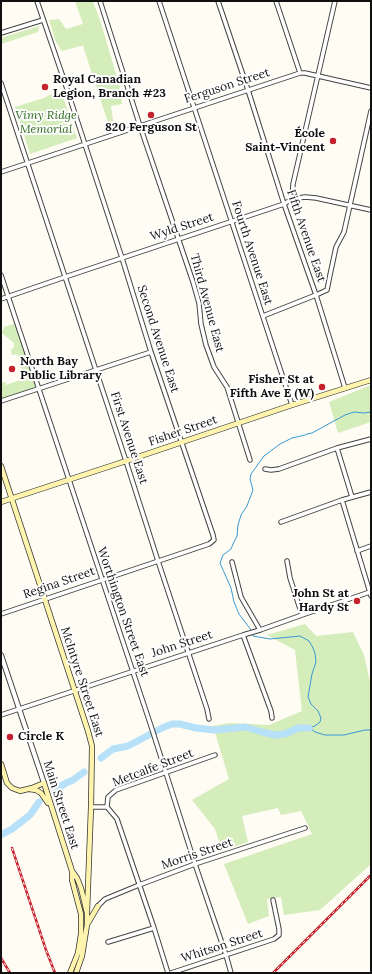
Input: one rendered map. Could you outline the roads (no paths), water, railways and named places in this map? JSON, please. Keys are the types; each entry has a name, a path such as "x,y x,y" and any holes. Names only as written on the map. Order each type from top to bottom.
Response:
{"main road":[{"name":"Fisher Street","path":"1,502 371,380"},
{"name":"McIntyre Street East","path":"1,466 92,746 87,913"},
{"path":"1,764 7,783 12,788 20,791 44,783"},
{"name":"Main Street East","path":"44,783 72,871 81,888 87,913 87,925 82,956 76,973"},
{"path":"27,789 41,792 51,806"},
{"name":"Main Street East","path":"70,973 78,953 82,925 81,914 72,880 72,871"},
{"path":"87,925 98,906"}],"street":[{"name":"Second Avenue East","path":"37,1 122,258 151,352 214,540"},
{"name":"Third Avenue East","path":"100,1 140,126 193,282 199,303 201,324 206,345 214,367 226,387 250,460"},
{"name":"Fourth Avenue East","path":"159,1 292,405"},
{"name":"Fifth Avenue East","path":"218,1 345,388"},
{"path":"276,1 300,73"},
{"path":"292,199 293,184 335,1"},
{"path":"1,33 43,20"},
{"name":"Ferguson Street","path":"1,172 300,73 371,88"},
{"name":"First Avenue East","path":"1,83 126,461 209,719"},
{"path":"262,316 316,296 327,290 336,248 344,232 371,111"},
{"name":"Wyld Street","path":"1,299 284,204 292,199 304,197 316,198 371,210"},
{"name":"Worthington Street East","path":"1,275 156,740 231,973"},
{"path":"1,401 151,352"},
{"path":"265,469 279,469 337,448 371,439"},
{"path":"337,448 352,497"},
{"path":"281,522 342,500 371,492"},
{"path":"342,500 370,594"},
{"name":"Regina Street","path":"1,614 209,544 214,540"},
{"path":"357,551 371,546"},
{"path":"287,561 290,578 302,615"},
{"path":"232,562 241,597 260,630"},
{"name":"John Street","path":"1,715 244,634 370,594"},
{"path":"244,634 271,711 272,718"},
{"name":"Main Street East","path":"1,655 44,783"},
{"name":"Metcalfe Street","path":"107,807 108,797 116,790 215,755"},
{"path":"91,806 107,807 117,819 169,973"},
{"name":"Morris Street","path":"98,906 106,899 139,885 195,864 305,828"},
{"name":"Whitson Street","path":"169,973 274,939 279,935 279,930 273,900"},
{"path":"108,942 154,928"}],"waterway":[{"path":"309,728 320,722 321,718 308,697 312,674 316,662 315,653 312,646 309,641 300,636 270,639 253,636 251,630 239,614 234,602 231,588 220,563 223,555 231,549 237,536 241,515 247,506 253,490 250,479 251,474 264,456 280,444 292,438 312,433 345,415 354,412 371,412"},
{"path":"101,758 113,749 128,746 172,724 215,730 245,727 275,735 285,734 298,728 309,728"},
{"path":"310,728 315,732 325,735 344,735 371,730"},
{"path":"55,790 84,772"},
{"path":"1,835 12,829 30,815 39,802"}],"railway":[{"path":"12,848 55,973"},
{"path":"273,973 371,875"},
{"path":"1,958 10,973"}],"place":[{"name":"Royal Canadian Legion, Branch #23","path":"45,87"},
{"name":"820 Ferguson St","path":"151,115"},
{"name":"École Saint-Vincent","path":"333,141"},
{"name":"North Bay Public Library","path":"12,369"},
{"name":"Fisher St at Fifth Ave E (W)","path":"322,387"},
{"name":"John St at Hardy St","path":"357,601"},
{"name":"Circle K","path":"10,737"}],"park label":[{"name":"Vimy Ridge Memorial","path":"46,123"}]}
